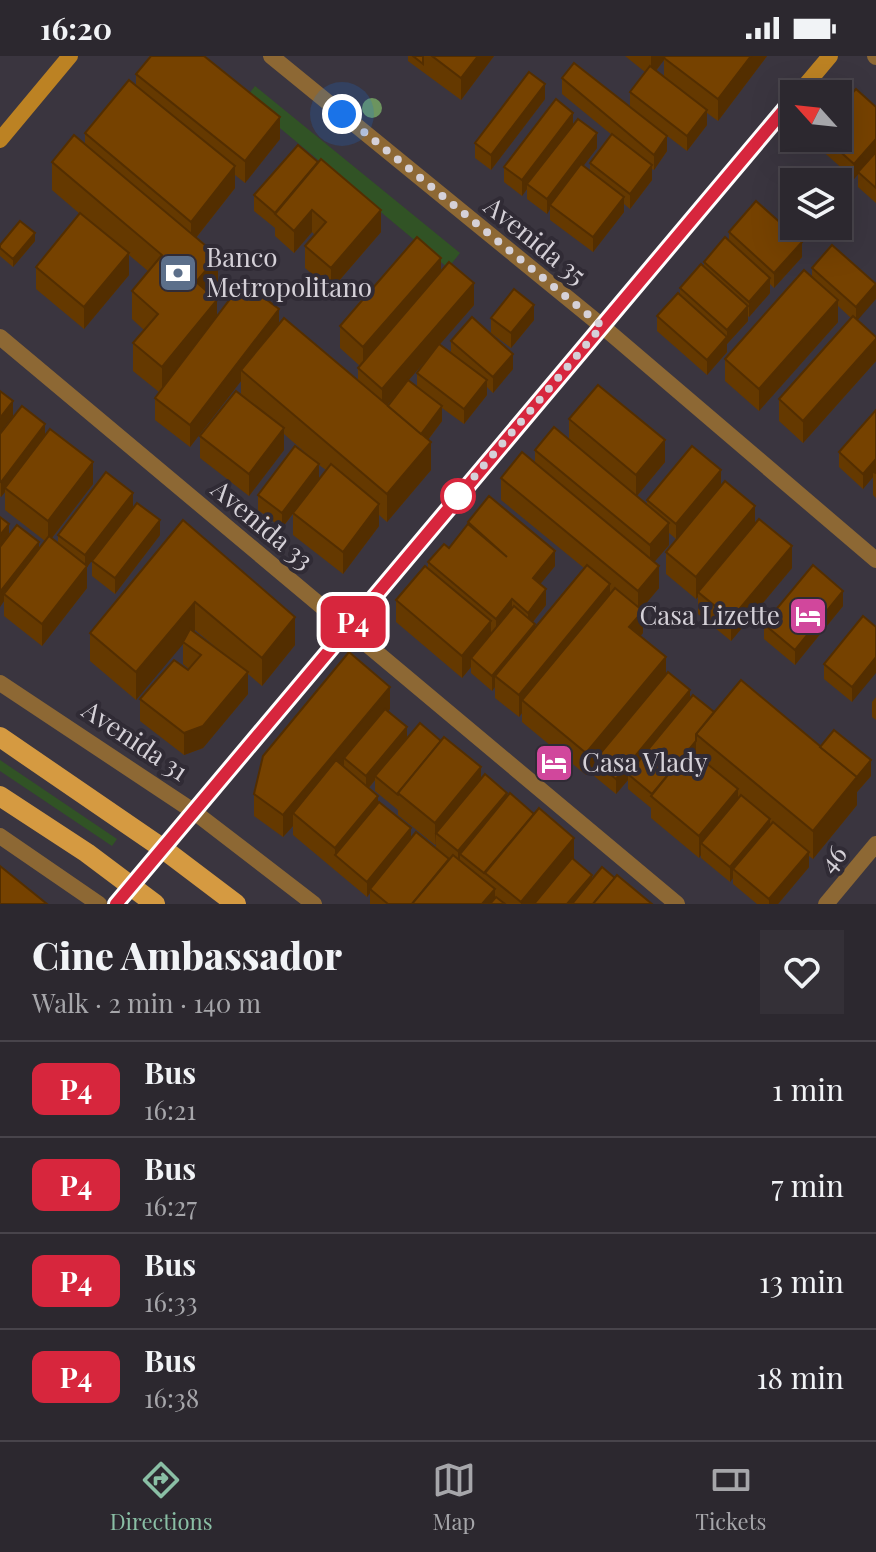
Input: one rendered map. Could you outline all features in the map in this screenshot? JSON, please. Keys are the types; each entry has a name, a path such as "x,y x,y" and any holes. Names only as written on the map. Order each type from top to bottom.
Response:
{"main road":[{"path":"0,737 162,848 236,904"},
{"path":"0,796 87,853 155,904"}],"street":[{"path":"0,140 70,56"},
{"name":"Avenida 35","path":"271,56 602,326 876,560"},
{"path":"810,80 830,56"},
{"path":"116,904 780,115"},
{"name":"Avenida 33","path":"0,337 677,904"},
{"name":"Avenida 31","path":"0,683 193,811 314,904"},
{"path":"0,836 99,904"},
{"name":"46","path":"826,904 876,844"}],"green space":[{"path":"255,86 460,253 448,268 245,99"},
{"path":"0,760 117,839 112,846 0,771"}],"building":[{"path":"151,56 204,56 280,117 245,161 136,74"},
{"path":"432,56 478,56 461,78"},
{"path":"665,56 751,56 718,99"},
{"path":"574,63 667,136 654,155 562,78"},
{"path":"650,66 707,110 687,136 630,92"},
{"path":"529,72 545,84 491,155 475,143"},
{"path":"129,80 235,166 191,222 85,133"},
{"path":"856,89 876,107 876,139 854,164 841,152 852,152 852,93"},
{"path":"556,99 573,113 522,180 504,167"},
{"path":"578,119 597,133 547,199 527,184"},
{"path":"612,134 652,165 630,194 590,163"},
{"path":"74,135 218,256 196,282 217,300 162,367 133,343 158,314 132,291 162,255 52,162"},
{"path":"298,145 318,162 275,213 254,195"},
{"path":"876,152 876,188 858,172"},
{"path":"321,159 381,210 331,268 305,246 326,222 312,210 294,231 275,214"},
{"path":"581,164 624,197 593,237 550,205"},
{"path":"756,201 780,222 780,240 802,242 774,273 729,232"},
{"path":"80,213 129,253 84,307 36,267"},
{"path":"20,221 35,233 13,259 0,245"},
{"path":"417,237 441,258 363,347 340,326"},
{"path":"725,237 770,278 749,302 704,262"},
{"path":"832,245 876,284 856,307 812,268"},
{"path":"449,262 474,283 382,389 358,368"},
{"path":"701,264 748,306 727,330 680,288"},
{"path":"804,270 838,300 759,389 725,359"},
{"path":"243,282 279,309 190,425 155,398"},
{"path":"514,289 534,305 511,333 491,318"},
{"path":"678,293 727,337 707,360 657,316"},
{"path":"853,316 876,339 803,421 779,399"},
{"path":"472,317 513,354 493,377 451,341"},
{"path":"284,318 431,442 387,494 241,370"},
{"path":"439,344 487,380 464,409 417,373"},
{"path":"408,380 442,406 421,434 388,406"},
{"path":"598,385 665,440 636,475 569,419"},
{"path":"0,391 13,401 0,418"},
{"path":"236,391 284,428 249,474 200,436"},
{"path":"22,406 45,424 1,482 0,434"},
{"path":"876,410 876,459 863,474 839,452"},
{"path":"554,427 669,523 650,545 535,450"},
{"path":"50,429 93,462 48,521 5,488"},
{"path":"295,446 319,464 282,513 258,495"},
{"path":"692,446 721,470 676,524 647,500"},
{"path":"522,452 659,566 638,591 501,478"},
{"path":"331,464 379,504 343,552 293,513"},
{"path":"106,472 133,493 85,555 58,535"},
{"path":"725,481 755,506 696,577 666,552"},
{"path":"489,496 555,551 533,578 546,589 528,613 512,599 496,619 428,562 444,544 449,548 468,524 507,557 468,522"},
{"path":"137,503 160,520 115,578 92,561"},
{"path":"0,517 9,524 0,535"},
{"path":"759,519 792,546 731,619 698,592"},
{"path":"183,520 295,617 262,658 195,602 136,672 90,633"},
{"path":"17,525 39,542 0,592 0,547"},
{"path":"49,536 87,566 42,624 4,594"},
{"path":"587,565 610,584 519,695 495,676"},
{"path":"813,565 843,591 795,650 764,624"},
{"path":"425,566 491,621 462,656 396,600"},
{"path":"615,588 643,611 629,627 666,657 586,753 522,700"},
{"path":"514,606 535,624 492,676 471,658"},
{"path":"863,616 876,627 876,657 852,687 824,664"},
{"path":"190,629 248,672 203,726 184,733 140,699 174,660 188,670 201,655 183,642"},
{"path":"349,652 390,687 283,815 254,794 263,756"},
{"path":"668,672 690,690 616,779 594,761"},
{"path":"741,680 857,777 813,831 696,734"},
{"path":"693,695 714,712 696,734 696,741 652,794 628,774"},
{"path":"385,709 407,727 366,776 344,758"},
{"path":"420,723 441,741 398,795 375,776"},
{"path":"834,730 871,760 857,777 820,747"},
{"path":"444,737 481,767 435,823 398,793"},
{"path":"689,749 738,789 699,836 651,796"},
{"path":"336,760 378,796 335,848 293,813"},
{"path":"485,774 507,793 458,851 436,833"},
{"path":"510,793 534,814 484,873 460,854"},
{"path":"741,795 770,819 730,867 701,843"},
{"path":"379,802 411,828 367,882 335,855"},
{"path":"539,808 574,838 521,902 485,873"},
{"path":"773,822 809,852 769,899 733,869"},
{"path":"416,832 449,859 412,904 388,904 370,889"},
{"path":"453,855 495,889 482,904 412,904"},
{"path":"572,858 592,875 567,904 534,904"},
{"path":"0,866 47,904 0,904"},
{"path":"602,867 615,878 593,904 572,904"},
{"path":"617,875 652,904 593,904"},
{"path":"496,897 505,904 490,904"}],"bus line":[{"name":"P4","path":"116,904 780,115"}],"place":[{"name":"Banco Metropolitano","path":"178,273"},
{"name":"Casa Lizette","path":"808,616"},
{"name":"Casa Vlady","path":"554,763"}],"route":[{"path":"342,114 602,326 458,496"}]}
